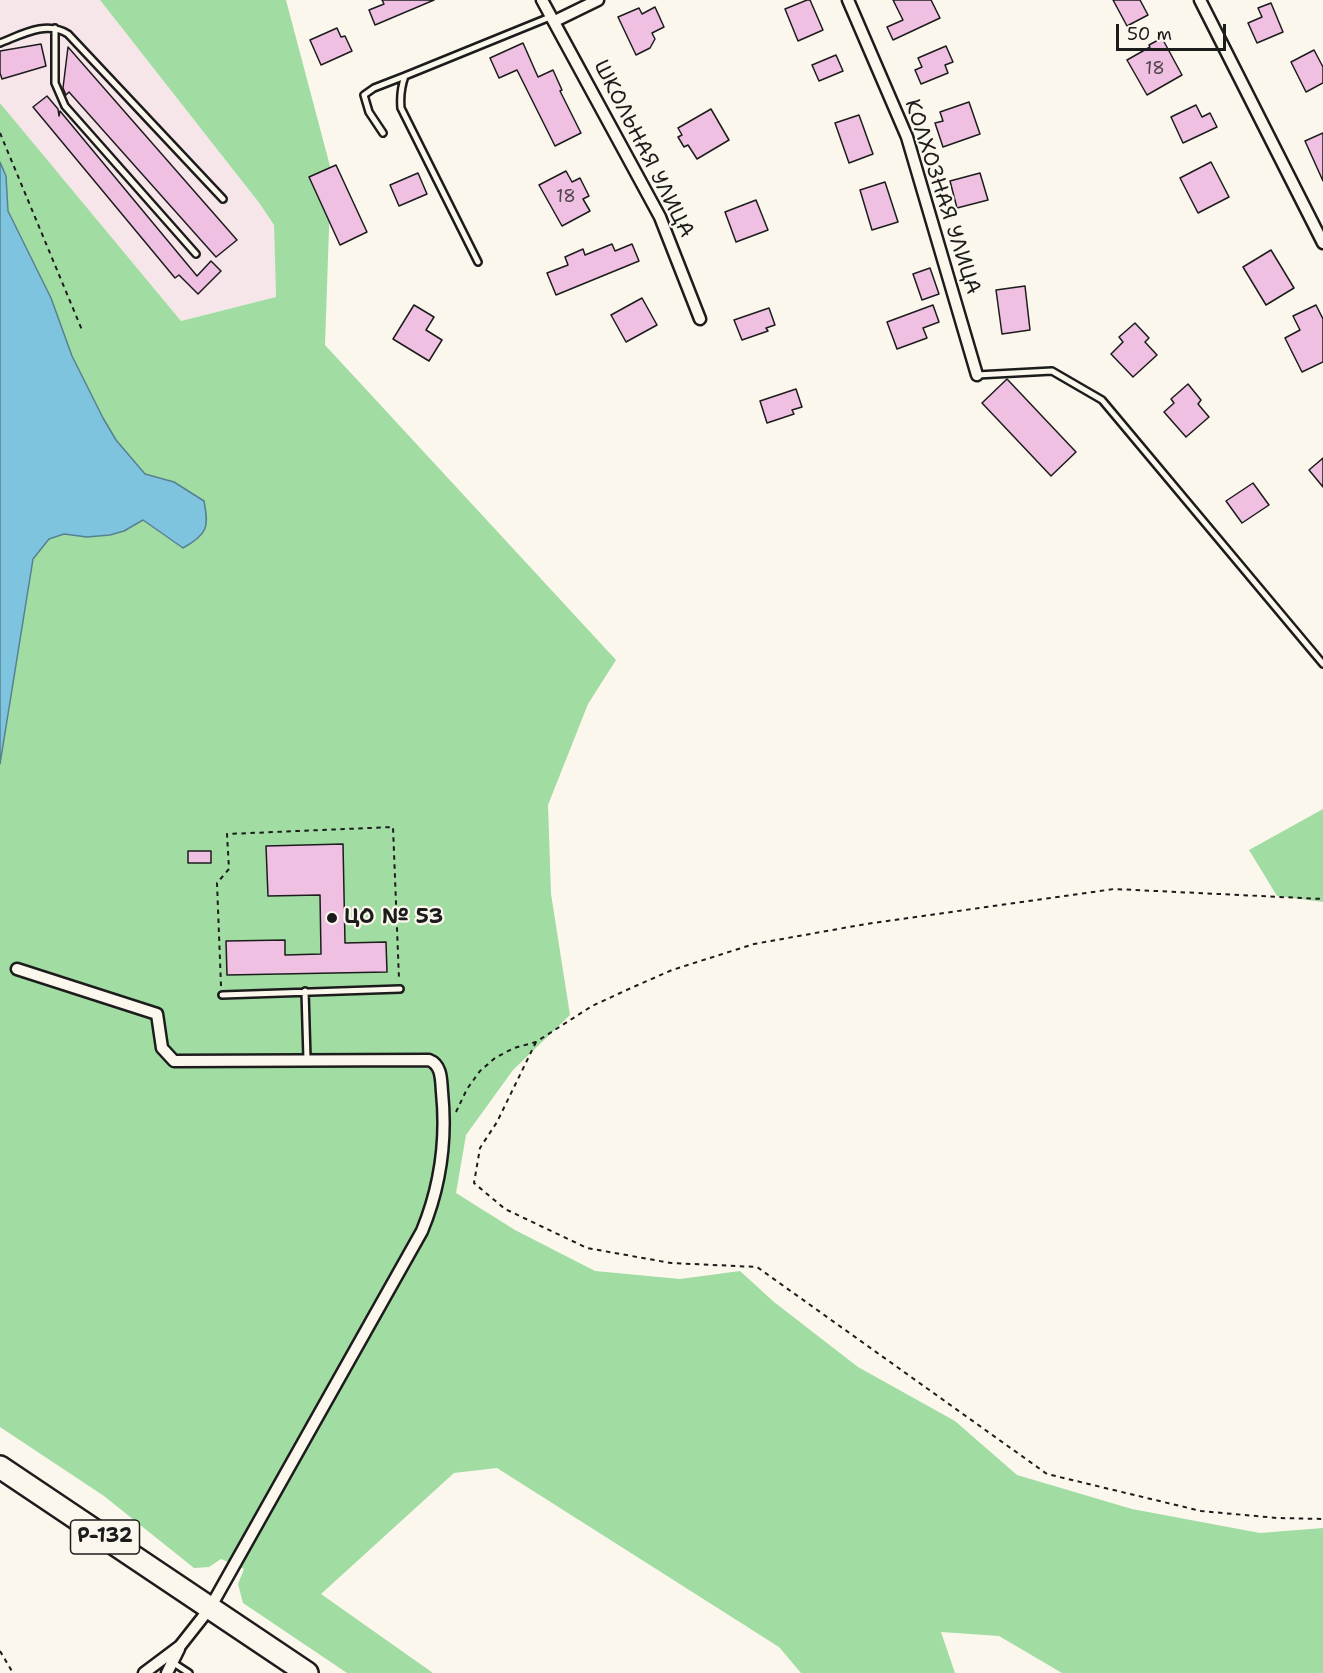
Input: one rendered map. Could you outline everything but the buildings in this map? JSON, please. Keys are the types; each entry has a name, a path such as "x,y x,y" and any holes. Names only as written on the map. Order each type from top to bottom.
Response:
{"highway":[{"name":"Р-132","path":"0,1467 307,1673"}],"street":[{"name":"ШКОЛЬНАЯ УЛИЦА","path":"542,0 660,217 700,319"},
{"path":"553,19 598,0"},
{"name":"КОЛХОЗНАЯ УЛИЦА","path":"848,0 907,137 977,375"},
{"path":"1200,0 1323,243"},
{"path":"16,969 156,1014 162,1048 174,1061 429,1060 436,1064 440,1073 445,1118 444,1146 441,1172 422,1231 210,1608 180,1646 170,1668"},
{"path":"144,1673 180,1646"}],"lane":[{"path":"383,133 369,112 364,95 374,88 553,19"},
{"path":"0,44 38,28 55,28 72,38 224,199"},
{"path":"55,28 55,83 65,106 196,254"},
{"path":"405,76 400,96 401,108 478,262"},
{"path":"977,375 1052,371 1102,400 1323,664"},
{"path":"222,995 400,989"},
{"path":"305,991 307,1059"},
{"path":"170,1668 189,1673"}],"path":[{"path":"0,133 82,330"},
{"path":"222,995 217,883 229,869 227,834 393,827 400,989"},
{"path":"454,1116 467,1089 480,1071 505,1053 536,1042 592,1006 672,970 754,944 811,933 1114,889 1323,899"},
{"path":"536,1042 497,1122 480,1148 474,1183 505,1209 587,1248 670,1263 757,1267 1047,1474 1201,1511 1277,1518 1323,1519"},
{"path":"0,1651 13,1673"}],"shaded area":[{"path":"0,0 100,0 274,225 276,297 181,321 0,103"}],"green space":[{"path":"100,0 286,0 331,170 325,345 616,660 588,704 548,805 551,894 570,1015 513,1070 466,1135 456,1193 515,1230 595,1271 680,1279 740,1271 774,1302 858,1367 955,1421 1017,1475 1132,1509 1260,1533 1323,1528 1323,1673 1062,1673 999,1636 941,1632 955,1673 801,1673 779,1647 497,1468 454,1473 321,1594 433,1673 347,1673 243,1603 238,1584 244,1569 221,1559 209,1567 194,1568 104,1496 0,1427 0,764 33,559 49,539 64,534 87,537 124,531 143,520 169,539 174,482 145,474 116,440 72,356 51,298 8,210 6,176 0,162 0,103 181,321 276,297 274,225"},
{"path":"1323,809 1323,902 1277,896 1249,850"}],"water":[{"path":"0,162 6,176 8,211 51,298 72,356 103,418 116,440 145,474 174,482 204,501 206,524 202,534 183,548 143,520 124,531 110,535 87,537 64,534 49,539 33,559 0,764"}],"place":[{"name":"ЦО № 53","path":"332,918"}]}
